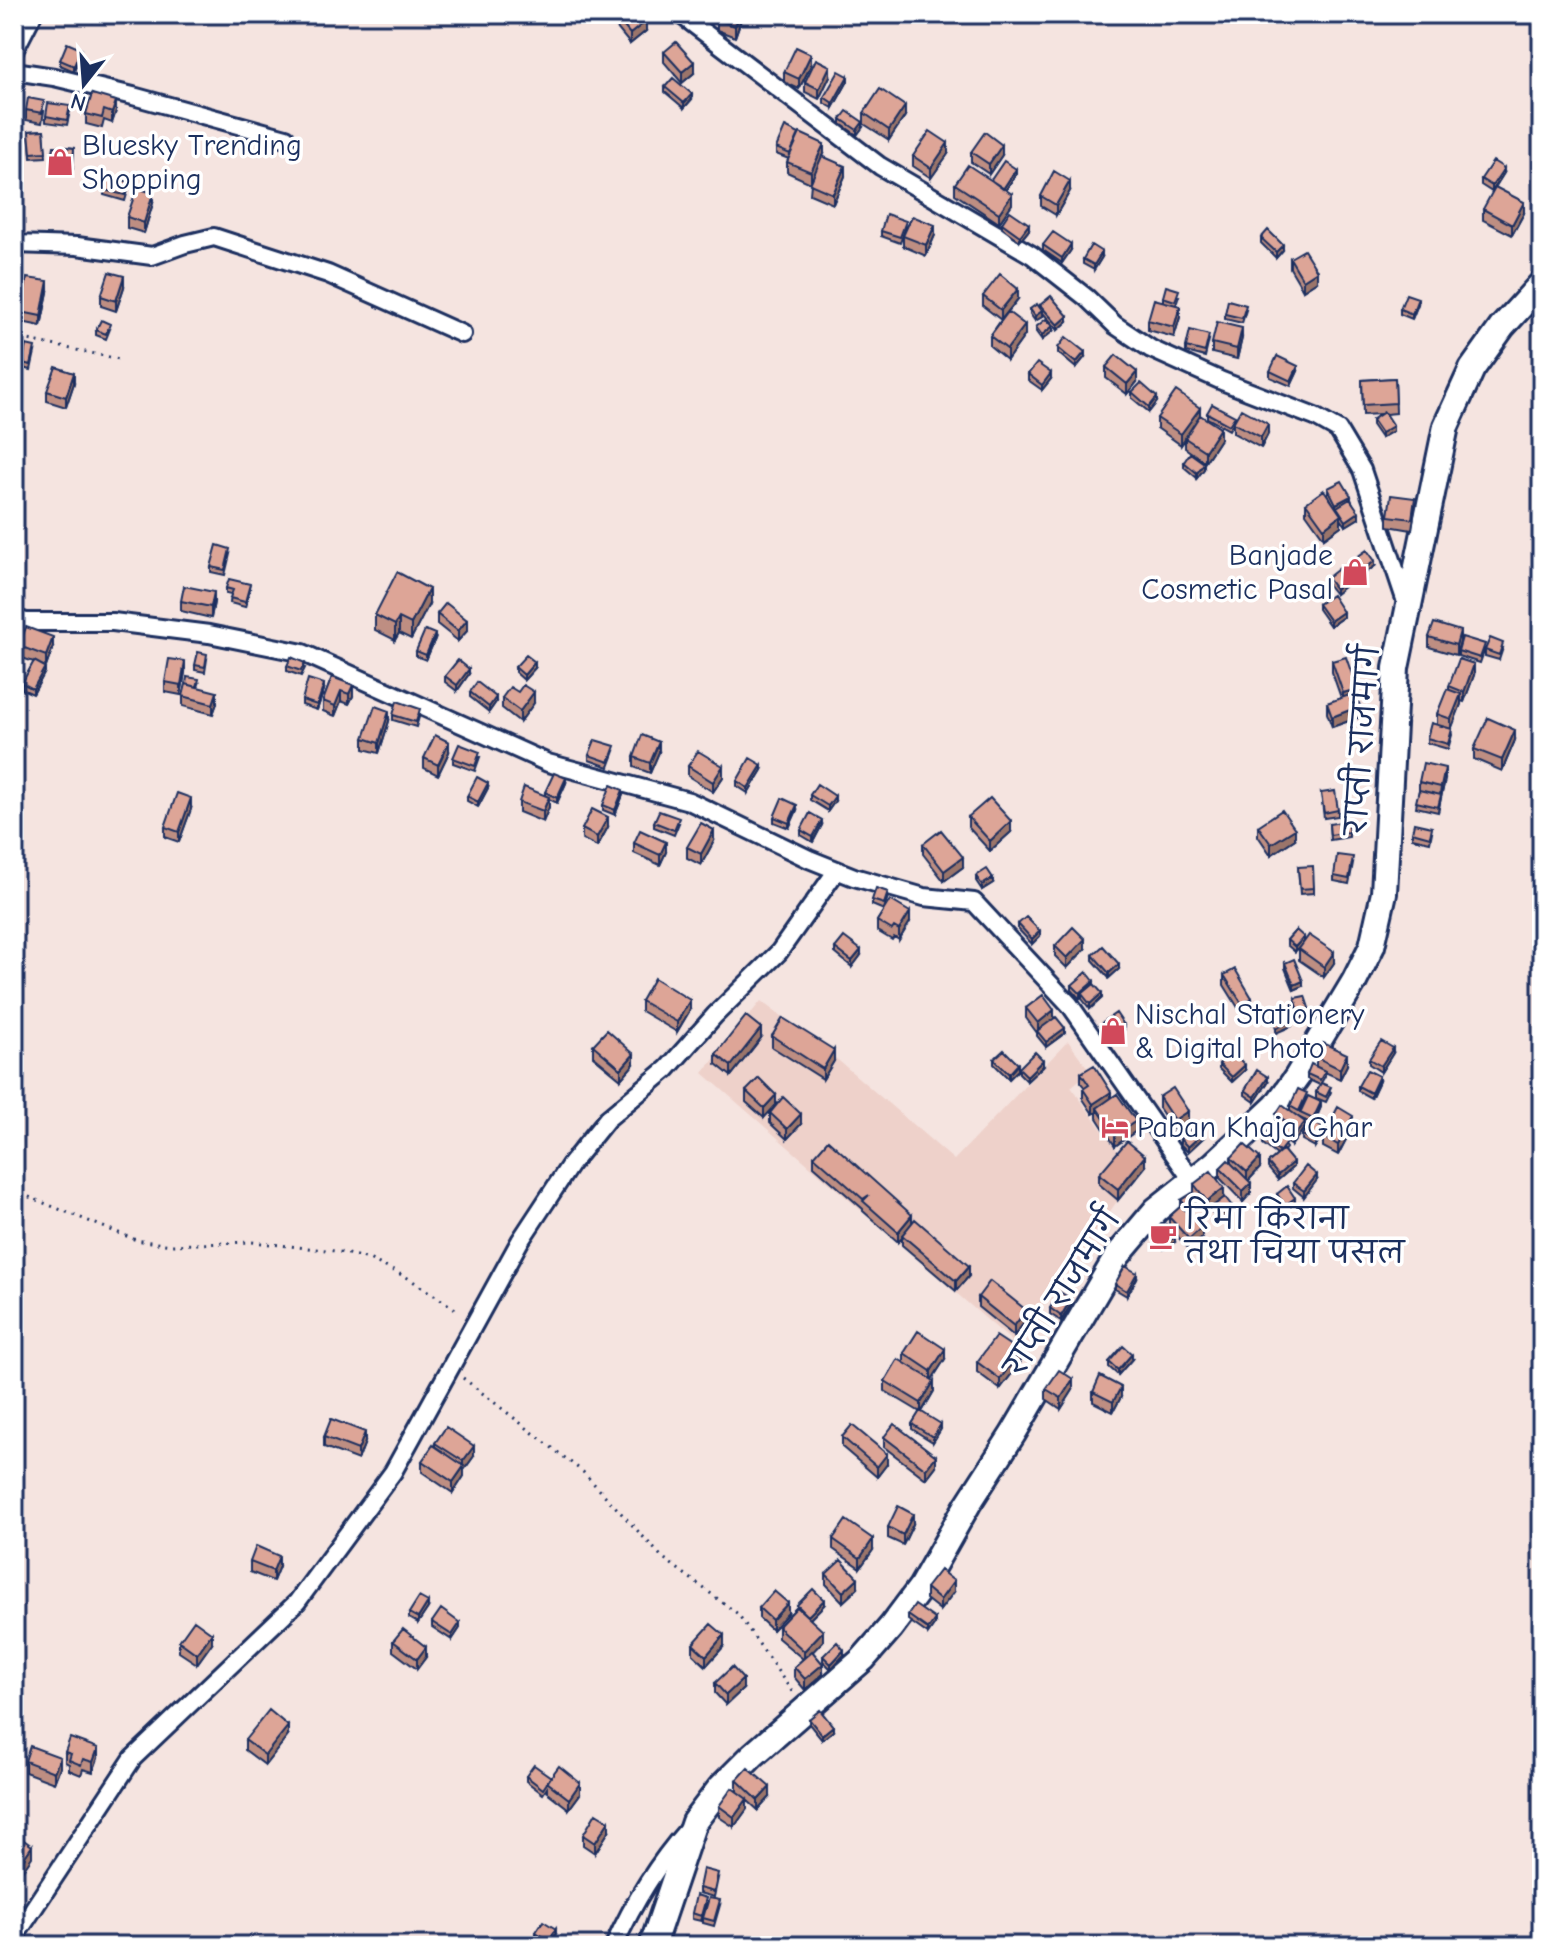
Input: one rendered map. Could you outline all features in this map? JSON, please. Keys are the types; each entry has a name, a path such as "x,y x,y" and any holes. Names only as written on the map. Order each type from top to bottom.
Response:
{"main road":[{"name":"राप्ती राजमार्ग","path":"652,1946 694,1822 720,1788 753,1755 863,1659 921,1587 1118,1255 1156,1210 1214,1164 1276,1106 1325,1032 1372,946 1384,893 1396,668 1446,426 1472,369 1502,327 1542,283"}],"street":[{"path":"14,51 33,14"},
{"path":"680,14 880,166 1032,255 1087,298 1115,325 1151,349 1211,377 1315,417 1338,430 1362,470 1409,609"},
{"path":"14,71 133,96 286,138"},
{"path":"14,244 77,246 152,256 214,237 328,274 462,334"},
{"path":"14,618 26,622 113,622 209,634 303,653 548,763 689,801 837,870 924,897 974,902 1070,1005 1192,1180"},
{"path":"14,1938 133,1758 297,1602 393,1472 520,1241 579,1154 607,1119 667,1069 715,1015 779,952 837,870"},
{"path":"614,1946 628,1915 666,1855 694,1822"}],"path":[{"path":"14,337 119,359"},
{"path":"14,1191 136,1240 171,1245 252,1242 335,1251 369,1259 408,1278 476,1324"},
{"path":"449,1368 583,1472 662,1557 738,1614 805,1710"}],"shaded area":[{"path":"761,1001 839,1061 954,1160 1068,1041 1090,1071 1071,1087 1122,1157 1099,1184 1118,1200 1015,1344 703,1073"}],"building":[{"path":"619,14 640,14 646,21 630,34 616,17"},
{"path":"719,14 740,14 735,26 717,20"},
{"path":"676,42 694,62 682,72 664,52"},
{"path":"67,43 81,49 74,66 60,60"},
{"path":"796,47 811,54 799,79 784,72"},
{"path":"816,59 830,66 819,89 805,82"},
{"path":"839,71 848,76 833,103 824,97"},
{"path":"673,78 692,94 684,103 665,87"},
{"path":"880,89 905,106 889,130 864,113"},
{"path":"92,94 116,101 112,113 104,110 102,118 86,114"},
{"path":"28,98 44,101 42,113 26,110"},
{"path":"48,103 70,106 67,120 46,116"},
{"path":"847,111 863,122 857,130 841,119"},
{"path":"785,127 799,134 790,154 776,148"},
{"path":"44,130 46,152 31,153 29,131"},
{"path":"930,131 948,143 931,168 913,156"},
{"path":"985,132 1002,145 989,164 971,152"},
{"path":"800,133 824,144 811,172 787,162"},
{"path":"54,146 74,148 73,164 52,162"},
{"path":"822,156 845,166 833,194 810,184"},
{"path":"1004,161 1016,169 1003,189 991,180"},
{"path":"1493,161 1504,168 1492,186 1481,179"},
{"path":"968,165 1012,194 999,213 955,184"},
{"path":"1054,171 1070,181 1056,205 1041,196"},
{"path":"108,176 129,182 125,195 104,190"},
{"path":"1495,187 1524,202 1512,225 1483,209"},
{"path":"137,188 153,193 144,223 127,217"},
{"path":"1010,211 1029,224 1020,236 1002,223"},
{"path":"886,214 906,221 900,237 881,231"},
{"path":"912,216 935,225 926,245 903,236"},
{"path":"1268,230 1283,245 1276,252 1261,238"},
{"path":"1053,232 1071,244 1062,258 1043,245"},
{"path":"1091,245 1102,252 1094,265 1083,259"},
{"path":"1304,250 1317,271 1303,280 1290,258"},
{"path":"109,272 124,276 116,301 101,296"},
{"path":"1000,274 1018,289 1001,310 983,296"},
{"path":"27,278 48,281 41,316 21,312"},
{"path":"1166,286 1179,290 1175,301 1163,297"},
{"path":"1406,294 1418,298 1412,314 1400,309"},
{"path":"1051,296 1068,316 1058,325 1040,305"},
{"path":"1154,299 1180,306 1174,327 1148,320"},
{"path":"1228,300 1246,305 1242,318 1225,314"},
{"path":"1037,304 1042,311 1035,316 1030,309"},
{"path":"1008,312 1025,325 1007,349 990,336"},
{"path":"1046,319 1053,326 1042,335 1036,327"},
{"path":"101,320 110,324 106,334 96,330"},
{"path":"1217,322 1242,328 1237,349 1212,343"},
{"path":"1190,330 1209,335 1205,352 1186,347"},
{"path":"1066,337 1085,352 1076,363 1058,348"},
{"path":"26,345 35,347 31,365 22,363"},
{"path":"1116,355 1137,372 1127,384 1106,367"},
{"path":"1277,356 1298,366 1291,381 1270,371"},
{"path":"1037,363 1051,373 1042,385 1028,374"},
{"path":"56,367 74,373 66,397 47,391"},
{"path":"1395,378 1396,403 1363,405 1362,380"},
{"path":"1141,383 1157,397 1149,407 1132,392"},
{"path":"1176,391 1200,408 1181,434 1157,418"},
{"path":"1212,404 1235,416 1229,425 1207,413"},
{"path":"1241,409 1268,424 1261,437 1233,423"},
{"path":"1384,412 1393,426 1381,433 1372,420"},
{"path":"1200,415 1220,428 1205,451 1185,438"},
{"path":"1190,453 1204,463 1197,473 1184,462"},
{"path":"1342,481 1351,496 1336,504 1328,488"},
{"path":"1324,490 1341,515 1324,528 1306,503"},
{"path":"1391,495 1415,498 1412,519 1388,516"},
{"path":"1350,499 1359,512 1346,521 1337,507"},
{"path":"217,545 230,549 225,570 211,567"},
{"path":"1367,550 1375,561 1355,575 1347,564"},
{"path":"1342,566 1351,576 1335,589 1327,578"},
{"path":"397,572 429,589 411,624 399,618 395,625 375,615"},
{"path":"229,579 250,584 245,602 230,598 233,590 226,588"},
{"path":"184,586 214,592 211,607 181,601"},
{"path":"1332,595 1343,612 1330,621 1318,604"},
{"path":"446,603 467,620 458,631 437,614"},
{"path":"1434,623 1460,631 1456,645 1429,637"},
{"path":"26,627 53,637 46,656 19,646"},
{"path":"425,630 435,634 426,655 416,651"},
{"path":"1462,637 1485,644 1480,658 1458,651"},
{"path":"1490,638 1503,643 1499,655 1485,650"},
{"path":"198,652 207,654 205,667 195,665"},
{"path":"526,655 535,662 524,675 515,667"},
{"path":"291,657 305,663 301,671 287,666"},
{"path":"1346,657 1357,689 1343,693 1332,661"},
{"path":"169,659 185,661 181,685 165,682"},
{"path":"1459,659 1474,664 1464,692 1449,686"},
{"path":"458,660 469,669 457,685 445,676"},
{"path":"34,661 45,667 33,689 22,683"},
{"path":"187,677 199,679 197,687 186,684"},
{"path":"332,677 353,685 349,694 341,691 335,706 323,701"},
{"path":"308,679 324,684 317,705 302,700"},
{"path":"477,682 496,697 489,707 470,692"},
{"path":"186,684 217,692 213,704 183,696"},
{"path":"523,685 534,692 520,711 502,698 510,687 518,692"},
{"path":"1447,689 1461,694 1451,719 1437,714"},
{"path":"1355,693 1360,706 1332,717 1327,703"},
{"path":"397,701 420,709 416,722 393,715"},
{"path":"375,706 389,711 379,743 364,738"},
{"path":"1488,718 1515,730 1502,760 1474,749"},
{"path":"1431,723 1452,729 1448,744 1427,738"},
{"path":"435,735 449,742 438,765 424,758"},
{"path":"642,735 659,742 650,763 634,757"},
{"path":"595,740 615,746 609,762 589,755"},
{"path":"459,744 480,752 475,766 453,758"},
{"path":"698,751 723,766 713,782 688,766"},
{"path":"750,758 762,765 748,788 737,781"},
{"path":"1423,763 1445,768 1441,787 1419,782"},
{"path":"554,773 566,778 557,798 545,792"},
{"path":"477,777 488,783 478,802 467,796"},
{"path":"817,784 835,796 828,806 810,795"},
{"path":"611,785 623,790 615,810 603,805"},
{"path":"524,787 549,797 543,811 519,802"},
{"path":"1419,790 1441,795 1438,807 1416,802"},
{"path":"1335,791 1338,810 1324,813 1321,793"},
{"path":"177,793 191,798 179,832 165,827"},
{"path":"782,798 797,805 789,823 774,817"},
{"path":"990,798 1011,821 990,841 968,817"},
{"path":"592,809 608,817 597,837 582,829"},
{"path":"1282,810 1295,829 1271,844 1258,826"},
{"path":"659,811 679,818 674,830 654,822"},
{"path":"810,813 822,820 813,837 801,830"},
{"path":"1347,821 1349,832 1330,835 1329,824"},
{"path":"701,823 714,830 701,854 687,847"},
{"path":"1414,823 1432,827 1430,837 1412,832"},
{"path":"640,830 666,842 660,855 634,843"},
{"path":"941,830 963,857 944,871 923,844"},
{"path":"1337,855 1353,857 1349,879 1334,876"},
{"path":"1313,866 1314,888 1300,889 1298,867"},
{"path":"987,869 993,878 982,885 976,876"},
{"path":"876,888 888,892 884,904 872,900"},
{"path":"890,900 910,912 899,930 894,927 892,930 877,921"},
{"path":"1026,917 1040,931 1032,939 1018,924"},
{"path":"1073,927 1085,939 1067,958 1055,946"},
{"path":"1296,930 1304,937 1295,947 1287,940"},
{"path":"1309,935 1334,952 1324,967 1299,949"},
{"path":"844,937 861,950 852,961 835,948"},
{"path":"1103,946 1119,964 1109,973 1093,955"},
{"path":"1294,959 1303,981 1294,985 1285,963"},
{"path":"1235,969 1252,998 1242,1004 1224,975"},
{"path":"1087,972 1094,981 1080,993 1072,985"},
{"path":"654,978 690,1000 677,1022 641,1001"},
{"path":"1094,984 1102,993 1090,1004 1082,994"},
{"path":"1043,995 1054,1010 1038,1023 1026,1008"},
{"path":"1305,996 1311,1014 1301,1017 1295,998"},
{"path":"1287,1010 1292,1021 1276,1028 1272,1017"},
{"path":"1116,1013 1124,1025 1111,1034 1103,1022"},
{"path":"746,1016 761,1028 731,1066 716,1054"},
{"path":"1056,1017 1065,1028 1046,1042 1037,1031"},
{"path":"783,1018 834,1050 823,1069 772,1036"},
{"path":"607,1030 634,1054 621,1069 593,1045"},
{"path":"1381,1041 1393,1048 1381,1066 1369,1059"},
{"path":"1323,1043 1347,1054 1340,1069 1316,1057"},
{"path":"1004,1050 1018,1064 1009,1074 994,1059"},
{"path":"1231,1051 1245,1065 1232,1077 1219,1064"},
{"path":"1035,1052 1043,1060 1027,1076 1019,1068"},
{"path":"1311,1064 1325,1071 1320,1080 1307,1074"},
{"path":"1094,1065 1111,1092 1093,1104 1083,1089 1089,1085 1081,1073"},
{"path":"1257,1070 1268,1077 1255,1097 1245,1090"},
{"path":"1367,1070 1379,1076 1371,1093 1358,1086"},
{"path":"759,1078 776,1095 764,1108 746,1091"},
{"path":"1321,1083 1331,1087 1326,1097 1316,1092"},
{"path":"1173,1088 1188,1111 1174,1120 1159,1097"},
{"path":"1298,1089 1307,1093 1299,1111 1290,1106"},
{"path":"1117,1094 1136,1121 1115,1135 1097,1108"},
{"path":"1308,1096 1321,1102 1313,1119 1300,1113"},
{"path":"783,1097 801,1114 787,1129 770,1113"},
{"path":"1282,1105 1305,1122 1291,1140 1272,1128 1278,1118 1287,1122 1276,1114"},
{"path":"1338,1107 1353,1116 1338,1145 1323,1136"},
{"path":"1311,1121 1323,1128 1315,1142 1302,1135"},
{"path":"1195,1125 1203,1133 1188,1147 1180,1139"},
{"path":"1270,1130 1286,1143 1279,1152 1263,1139"},
{"path":"828,1140 912,1215 898,1232 863,1201 869,1195 863,1199 814,1156"},
{"path":"1127,1141 1145,1156 1118,1189 1099,1174"},
{"path":"1244,1144 1260,1158 1247,1172 1231,1158"},
{"path":"1283,1150 1293,1162 1278,1175 1268,1163"},
{"path":"1228,1160 1251,1183 1243,1191 1220,1168"},
{"path":"1306,1166 1317,1175 1304,1191 1293,1183"},
{"path":"1211,1171 1224,1188 1207,1201 1194,1184"},
{"path":"1287,1186 1295,1198 1285,1205 1277,1194"},
{"path":"1192,1193 1197,1200 1188,1208 1181,1200"},
{"path":"1225,1197 1232,1206 1219,1216 1212,1207"},
{"path":"1181,1206 1202,1227 1189,1239 1169,1217"},
{"path":"915,1219 969,1266 956,1281 902,1235"},
{"path":"1166,1224 1175,1237 1164,1244 1155,1231"},
{"path":"1125,1266 1137,1273 1127,1291 1115,1284"},
{"path":"990,1281 1026,1310 1014,1326 978,1297"},
{"path":"1060,1292 1071,1299 1061,1316 1050,1308"},
{"path":"918,1331 945,1349 931,1371 904,1353"},
{"path":"996,1336 1020,1352 1000,1379 977,1362"},
{"path":"1123,1346 1132,1354 1118,1370 1109,1362"},
{"path":"898,1359 934,1381 921,1403 885,1381"},
{"path":"1059,1370 1073,1379 1061,1398 1046,1389"},
{"path":"1100,1376 1121,1387 1113,1402 1093,1392"},
{"path":"920,1411 941,1424 933,1437 912,1424"},
{"path":"331,1419 365,1432 358,1450 324,1437"},
{"path":"894,1424 936,1456 926,1469 884,1437"},
{"path":"852,1425 887,1454 877,1467 842,1437"},
{"path":"446,1427 474,1446 463,1461 435,1443"},
{"path":"433,1445 464,1466 453,1482 422,1461"},
{"path":"898,1506 913,1514 903,1535 888,1527"},
{"path":"846,1520 873,1539 860,1558 833,1539"},
{"path":"256,1546 279,1556 273,1571 250,1562"},
{"path":"841,1560 858,1578 843,1592 826,1574"},
{"path":"940,1570 954,1581 940,1600 926,1588"},
{"path":"813,1589 824,1600 808,1616 797,1605"},
{"path":"774,1591 788,1603 772,1620 759,1608"},
{"path":"419,1597 428,1602 418,1618 409,1613"},
{"path":"915,1605 935,1619 928,1629 908,1615"},
{"path":"797,1607 823,1631 804,1651 778,1627"},
{"path":"441,1609 460,1623 452,1635 432,1622"},
{"path":"194,1620 212,1633 197,1654 179,1641"},
{"path":"711,1624 724,1635 706,1656 693,1644"},
{"path":"403,1629 426,1647 417,1659 393,1641"},
{"path":"837,1642 844,1650 831,1664 823,1656"},
{"path":"812,1651 823,1664 805,1679 794,1667"},
{"path":"732,1667 743,1679 726,1695 715,1683"},
{"path":"269,1710 288,1726 265,1755 245,1740"},
{"path":"820,1710 833,1726 822,1735 809,1719"},
{"path":"70,1738 98,1748 93,1762 83,1759 81,1765 69,1760 71,1754 65,1752"},
{"path":"30,1746 60,1757 54,1772 25,1761"},
{"path":"534,1765 551,1777 543,1789 526,1776"},
{"path":"559,1766 580,1783 569,1799 547,1782"},
{"path":"748,1768 770,1787 758,1800 737,1780"},
{"path":"732,1788 747,1799 734,1817 719,1806"},
{"path":"596,1813 609,1821 595,1843 583,1835"},
{"path":"14,1833 32,1846 15,1871 14,1871"},
{"path":"703,1869 718,1873 714,1892 699,1888"},
{"path":"696,1895 706,1898 701,1916 692,1913"},
{"path":"709,1898 720,1900 714,1921 703,1918"},
{"path":"543,1921 556,1929 549,1940 536,1932"},
{"path":"685,1937 702,1940 701,1946 683,1946"},
{"path":"557,1939 566,1944 565,1946 553,1946"}],"place":[{"name":"Bluesky Trending Shopping","path":"60,162"},
{"name":"Banjade Cosmetic Pasal","path":"1355,572"},
{"name":"Nischal Stationery & Digital Photo","path":"1113,1031"},
{"name":"Paban Khaja Ghar","path":"1115,1127"},
{"name":"रिमा किराना तथा चिया पसल","path":"1163,1236"}]}
